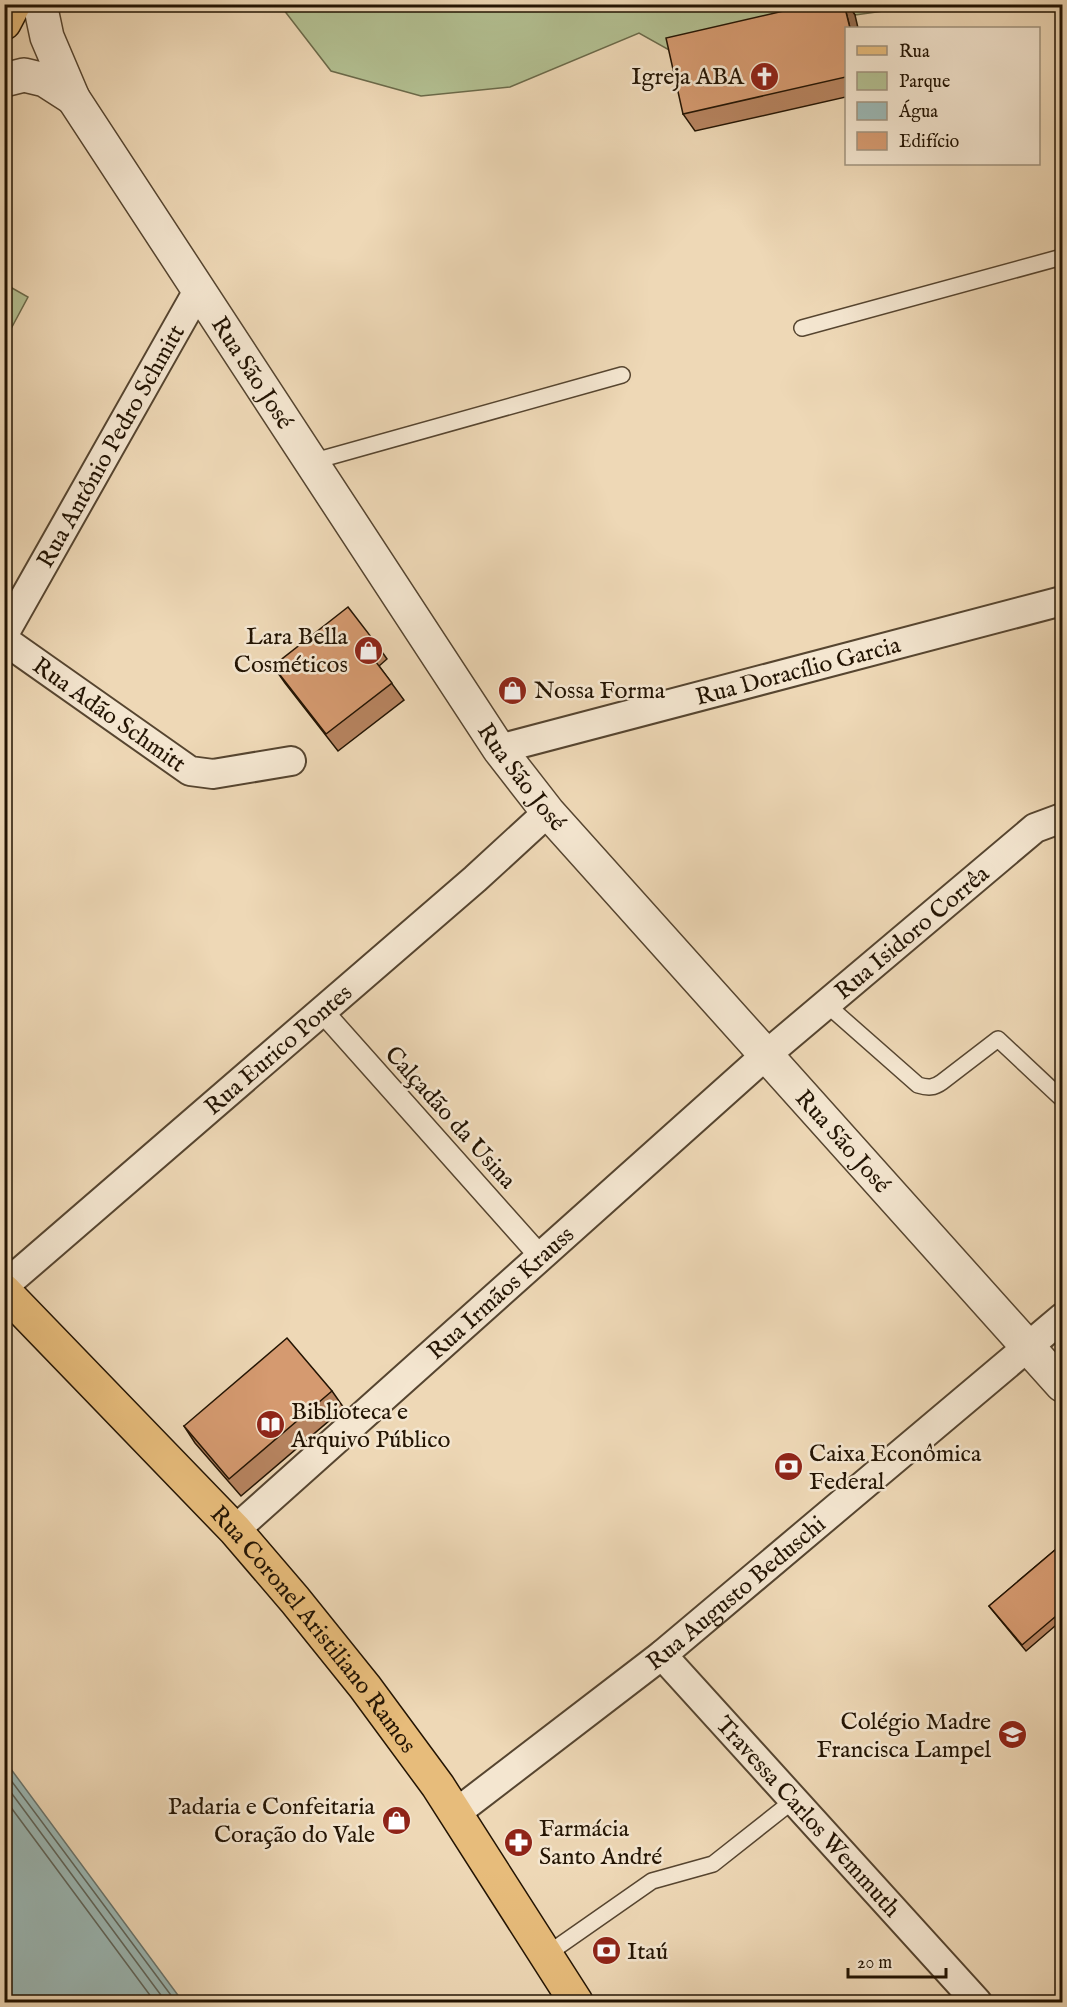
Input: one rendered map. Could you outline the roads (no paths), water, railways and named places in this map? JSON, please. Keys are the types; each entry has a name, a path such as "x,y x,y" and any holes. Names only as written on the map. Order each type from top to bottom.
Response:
{"main road":[{"path":"4,23 14,4"},
{"name":"Rua Coronel Aristiliano Ramos","path":"4,1289 235,1530 365,1687 456,1813 576,2002"}],"street":[{"name":"Rua São José","path":"40,4 47,37 74,98 499,749 548,813 1062,1385"},
{"name":"Rua São José","path":"4,80 24,75 45,80 74,98"},
{"name":"Rua Antônio Pedro Schmitt","path":"4,634 199,289"},
{"name":"Rua Doracílio Garcia","path":"499,749 1062,601"},
{"name":"Rua Adão Schmitt","path":"4,640 190,771 213,774 291,761"},
{"name":"Rua Eurico Pontes","path":"4,1289 548,813"},
{"name":"Rua Isidoro Corrêa","path":"766,1055 1035,828 1062,818"},
{"name":"Calçadão da Usina","path":"322,1011 540,1257"},
{"name":"Rua Irmãos Krauss","path":"235,1530 766,1055"},
{"name":"Rua Augusto Beduschi","path":"456,1813 662,1655 1062,1318"},
{"name":"Travessa Carlos Wemmuth","path":"662,1655 977,2002"}],"lane":[{"path":"802,328 1062,257"},
{"path":"311,462 622,375"},
{"path":"826,1004 918,1085 925,1088 934,1087 942,1082 998,1038 1062,1099"},
{"path":"546,1955 652,1881 713,1864 794,1800"}],"water":[{"path":"5,1761 183,2002 5,2002"}],"place":[{"name":"Igreja ABA","path":"765,76"},
{"name":"Lara Bella Cosméticos","path":"369,650"},
{"name":"Nossa Forma","path":"513,690"},
{"name":"Biblioteca e Arquivo Público","path":"270,1425"},
{"name":"Caixa Econômica Federal","path":"788,1467"},
{"name":"Colégio Madre Francisca Lampel","path":"1012,1735"},
{"name":"Padaria e Confeitaria Coração do Vale","path":"396,1820"},
{"name":"Farmácia Santo André","path":"518,1842"},
{"name":"Itaú","path":"606,1951"}]}
